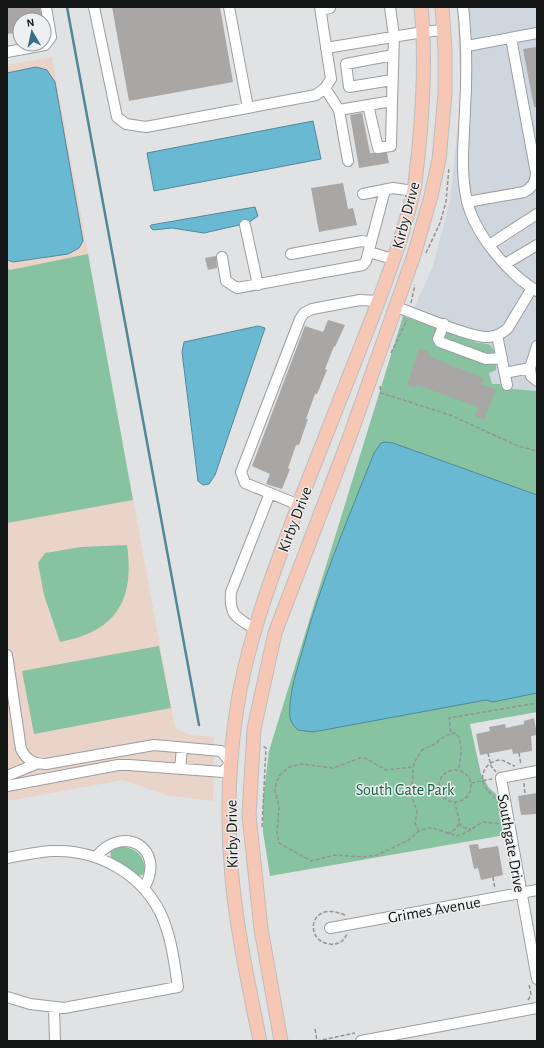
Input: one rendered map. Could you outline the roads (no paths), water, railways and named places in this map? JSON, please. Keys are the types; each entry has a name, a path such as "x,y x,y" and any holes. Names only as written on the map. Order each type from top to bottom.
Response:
{"main road":[{"name":"Kirby Drive","path":"260,1041 240,936 232,877 229,814 231,763 240,691 258,615 378,301 393,259 413,191 420,138 423,32 421,7"},
{"name":"Kirby Drive","path":"281,1041 261,929 249,815 254,729 275,634 350,436 396,307 432,196 445,102 444,30 442,7"},
{"path":"413,191 432,196"},
{"path":"378,301 396,307"},
{"path":"231,763 252,765"}],"street":[{"path":"7,52 45,45 51,37 46,7"},
{"path":"94,7 117,117 126,124 146,127 316,95 331,79 326,48 328,8"},
{"path":"229,7 248,108"},
{"path":"368,105 378,148 391,146 394,36 390,7"},
{"path":"396,307 473,334 487,337 503,333 535,290 505,264 489,245 472,215 467,202 463,157 467,46 463,7"},
{"path":"326,48 394,36 444,30"},
{"path":"467,46 537,33"},
{"path":"467,202 524,192 529,189 536,180 512,38"},
{"path":"392,80 349,87 346,64 393,55"},
{"path":"324,88 339,110 348,161"},
{"path":"339,110 392,101"},
{"path":"363,194 393,188 413,191"},
{"path":"222,257 226,281 231,286 237,288 363,265 366,262 385,190"},
{"path":"489,245 537,214"},
{"path":"246,225 258,285"},
{"path":"291,254 362,241 393,259"},
{"path":"505,264 537,245"},
{"path":"299,505 245,483 241,472 300,319 304,313 312,309 360,300 378,301"},
{"path":"444,324 438,339 440,342 486,359 502,358"},
{"path":"497,335 507,385"},
{"path":"537,346 530,368 531,376 537,381"},
{"path":"505,373 530,368"},
{"path":"255,629 235,616 230,607 231,592 270,494"},
{"path":"7,655 21,749 25,756 36,764"},
{"path":"7,776 36,764 46,764 154,745 221,751 231,763 222,772 118,765 7,786"},
{"path":"180,769 182,748"},
{"name":"Southgate Drive","path":"533,981 521,893 504,824 501,778 537,771"},
{"path":"96,857 106,846 114,842 130,842 140,846 148,855 152,866 150,876 144,888"},
{"path":"7,858 52,851 67,852 96,857 120,868 144,888 156,906 167,929 178,987 68,1007 54,1008 30,1004 7,997"},
{"name":"Grimes Avenue","path":"330,928 497,891 521,893 537,890"},
{"path":"54,1008 54,1041"},
{"path":"358,1037 537,1008"}],"water":[{"path":"36,67 47,70 55,82 83,241 79,248 68,254 13,262 7,260 7,73"},
{"path":"313,121 321,159 154,191 147,153"},
{"path":"255,207 258,216 248,223 204,233 172,228 153,230 150,227 151,225"},
{"path":"258,326 265,328 215,475 209,484 203,485 198,481 182,352 184,342"},
{"path":"381,443 393,443 537,495 537,693 493,702 486,700 313,732 298,730 290,718 290,702 295,677 309,627 335,552 374,453"}],"waterway":[{"path":"67,7 199,725"}],"park label":[{"name":"South Gate Park","path":"405,789"}]}
